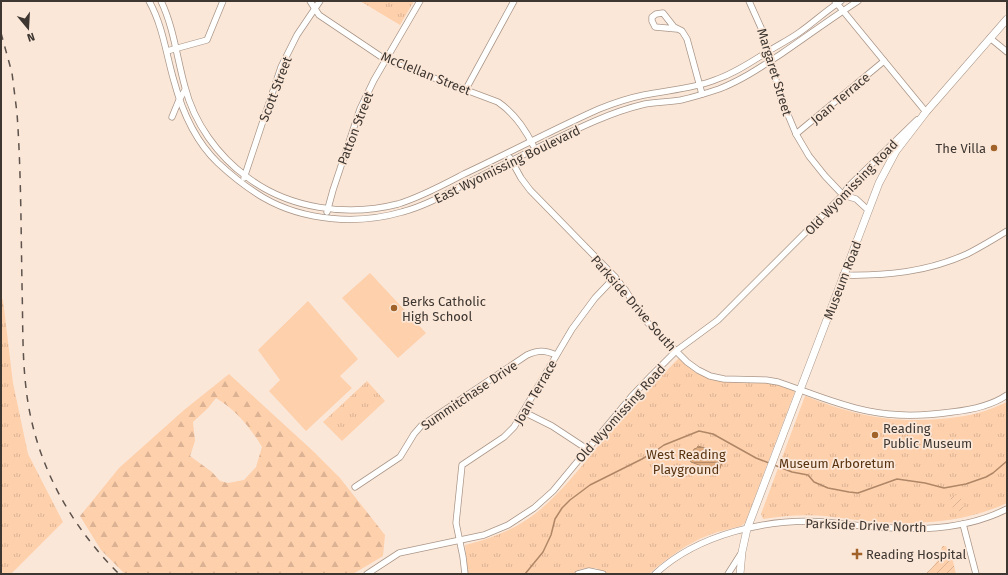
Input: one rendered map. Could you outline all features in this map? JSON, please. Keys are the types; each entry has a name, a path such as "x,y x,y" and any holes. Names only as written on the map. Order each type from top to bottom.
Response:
{"main road":[{"name":"Museum Road","path":"740,574 742,552 747,529 879,183 896,151 926,112 1007,19"}],"street":[{"name":"East Wyomissing Boulevard","path":"149,1 162,31 179,100 195,134 207,151 216,161 242,183 264,198 281,206 300,212 326,218 344,219 363,219 398,213 422,205 535,149 617,112 644,104 682,99 702,94 735,82 770,61 858,1"},
{"name":"East Wyomissing Boulevard","path":"161,1 170,23 185,90 206,135 221,152 245,176 257,184 286,198 304,204 328,209 359,210 396,204 425,194 600,109 641,95 674,91 700,85 733,73 802,31 838,2"},
{"path":"167,51 207,40 223,1"},
{"name":"McClellan Street","path":"310,1 314,10 319,15 386,60 498,102 507,108 519,121 535,149"},
{"name":"Scott Street","path":"242,183 281,67 297,35 320,1"},
{"name":"Patton Street","path":"326,218 333,190 360,109 420,1"},
{"path":"466,89 514,1"},
{"name":"Margaret Street","path":"749,1 762,30 780,98 796,134 819,169 843,195 856,200 868,210"},
{"path":"838,2 843,11 926,112"},
{"path":"677,29 682,31 687,39 702,94"},
{"path":"990,38 1007,52"},
{"name":"Joan Terrace","path":"796,134 884,61"},
{"path":"172,117 185,90"},
{"name":"Old Wyomissing Road","path":"367,574 399,553 484,535 500,529 528,513 553,490 631,397 676,351 718,320 843,195 854,182 926,112"},
{"name":"Parkside Drive South","path":"508,154 521,178 530,190 615,277 641,315 687,362 710,376 724,379 766,380 778,382 867,411 903,415 930,415 968,410 983,406 1007,395"},
{"path":"396,204 398,213"},
{"path":"843,276 889,275 926,268 969,253 1007,231"},
{"name":"Joan Terrace","path":"465,574 456,523 462,465 507,434 517,423 556,355 584,311 615,277"},
{"name":"Summitchase Drive","path":"356,487 400,457 414,434 421,426 527,355 538,351 546,351 556,355"},
{"path":"524,412 552,426 587,449"},
{"name":"Parkside Drive North","path":"654,574 672,560 698,544 747,529 784,523 823,522 881,528 916,529 963,524 1007,510"},
{"path":"963,524 976,574"},
{"path":"728,574 742,552"},
{"path":"578,574 590,571 603,574"}],"green space":[{"path":"360,1 414,1 400,25"},
{"path":"370,273 426,333 398,358 342,298"},
{"path":"1,297 3,300 13,383 28,454 63,522 11,574 1,574"},
{"path":"308,301 358,359 340,376 352,388 306,431 269,391 280,380 258,350"},
{"name":"West Reading Playground","path":"679,358 696,373 710,379 768,381 795,391 745,523 741,526 713,534 692,543 670,557 649,574 609,574 596,568 588,568 581,569 573,574 468,574 465,545 484,540 511,529 536,513 556,495 625,415"},
{"path":"229,374 313,451 340,478 385,535 383,556 353,574 125,574 101,550 80,516 119,468 184,410","holes":["216,398 242,420 262,447 256,467 244,480 228,483 220,481 212,472 190,456 195,441 193,422"]},
{"path":"367,381 385,401 342,441 323,422"},
{"name":"Museum Arboretum","path":"805,396 855,413 903,420 939,419 966,416 982,412 1007,402 1007,503 962,518 930,522 898,523 809,515 763,519 761,514"},
{"path":"960,494 964,510 954,512 950,497"},
{"path":"942,546 946,546 948,552 951,552 956,574 925,574 936,562"}],"shaded area":[{"path":"698,446 708,449 707,452 722,458 723,460 719,471 717,472 691,462 690,460 694,449"}],"waterway":[{"path":"525,574 543,552 551,535 555,519 562,508 570,500 590,485 642,459 664,445 699,431 713,434 756,458 769,463"},
{"path":"774,465 792,472 808,475 814,482 828,488 858,493 897,479 925,483 944,488 966,484 986,477 1007,461"}],"railway":[{"path":"1,33 12,73 17,113 20,177 23,350 30,415 45,465 56,489 84,534 119,574"}],"place":[{"name":"The Villa","path":"994,148"},
{"name":"Berks Catholic High School","path":"394,308"},
{"name":"Reading Public Museum","path":"875,435"},
{"name":"Reading Hospital","path":"857,554"}]}
